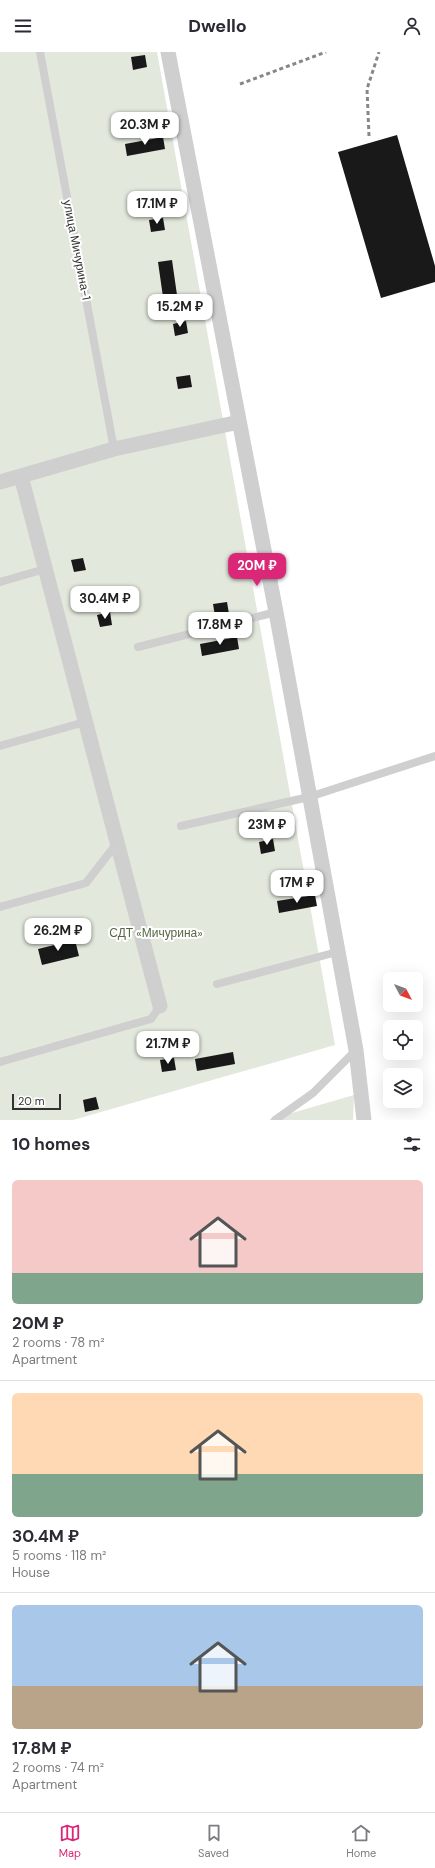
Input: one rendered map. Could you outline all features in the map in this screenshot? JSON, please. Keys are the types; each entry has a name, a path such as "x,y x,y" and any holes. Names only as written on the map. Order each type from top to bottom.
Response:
{"street":[{"path":"168,52 276,612 356,1050 364,1120"},
{"path":"0,482 114,448 239,422"},
{"path":"21,476 160,1006"}],"lane":[{"name":"улица Мичурина-1","path":"40,52 114,448"},
{"path":"0,582 45,569"},
{"path":"138,647 276,612"},
{"path":"0,746 86,722"},
{"path":"181,826 309,797 435,756"},
{"path":"0,906 86,882 117,843"},
{"path":"217,984 338,952"},
{"path":"0,1062 151,1019 160,1006"},
{"path":"275,1120 313,1093 356,1050"}],"green space":[{"name":"СДТ «Мичурина»","path":"0,52 157,52 335,1045 73,1120 0,1120"},
{"path":"354,1095 353,1120 268,1120"}],"building":[{"path":"145,55 147,67 133,70 131,57"},
{"path":"397,135 435,266 435,282 381,298 338,152"},
{"path":"163,137 165,149 127,156 125,144"},
{"path":"163,218 165,230 151,232 149,220"},
{"path":"172,260 178,302 164,304 158,262"},
{"path":"186,321 188,333 175,336 173,324"},
{"path":"190,375 192,387 178,389 176,377"},
{"path":"83,558 86,570 74,572 71,560"},
{"path":"227,602 229,614 215,616 213,604"},
{"path":"110,612 112,625 100,627 97,615"},
{"path":"237,637 239,649 202,656 200,644"},
{"path":"273,839 275,851 261,854 259,842"},
{"path":"315,895 317,906 279,913 277,901"},
{"path":"75,940 79,956 42,965 38,949"},
{"path":"233,1052 235,1064 197,1071 195,1059"},
{"path":"174,1058 176,1070 162,1072 160,1060"},
{"path":"96,1097 99,1109 85,1112 83,1100"}],"railway":[{"path":"240,84 326,52"},
{"path":"369,136 367,89 379,52"}]}
